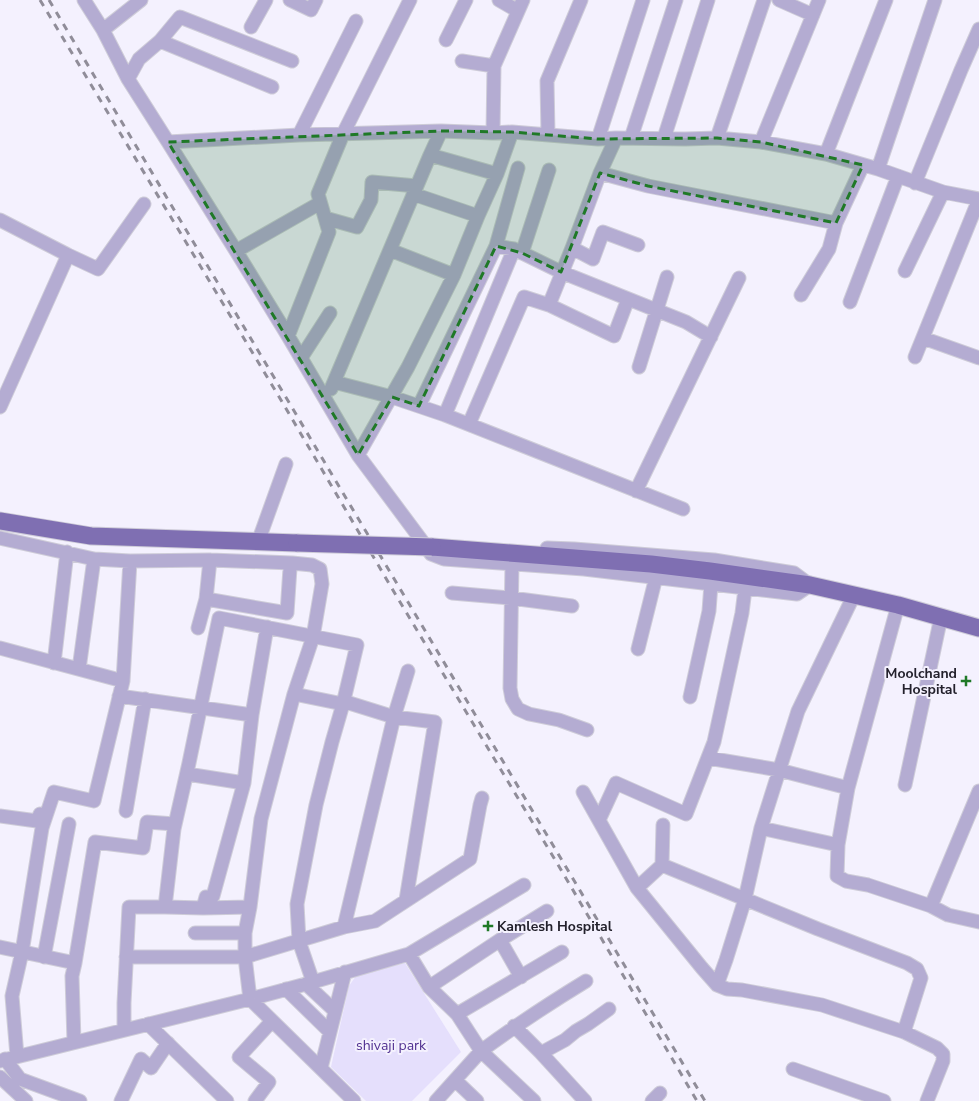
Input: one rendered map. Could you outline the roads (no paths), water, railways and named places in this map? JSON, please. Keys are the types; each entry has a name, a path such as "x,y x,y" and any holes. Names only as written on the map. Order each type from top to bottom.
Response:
{"main road":[{"path":"0,521 92,536 429,546 710,570 810,585 898,605 979,628"}],"street":[{"path":"84,0 103,30 128,79 288,336 358,455 429,546 431,554 444,559 584,569 797,594 810,585"},
{"path":"103,30 141,0"},
{"path":"251,27 266,0"},
{"path":"290,0 311,10 316,0"},
{"path":"288,336 329,232 318,194 342,134 410,0"},
{"path":"446,40 466,0"},
{"path":"493,134 494,66 521,6 499,0"},
{"path":"548,134 546,81 581,0"},
{"path":"598,139 643,0"},
{"path":"631,138 676,0"},
{"path":"664,138 708,0"},
{"path":"717,138 764,0"},
{"path":"779,0 813,15"},
{"path":"761,142 819,0"},
{"path":"826,154 886,0"},
{"path":"878,169 935,0"},
{"path":"128,79 139,59 160,41 180,16 292,61"},
{"path":"299,135 356,21"},
{"path":"915,183 979,29"},
{"path":"160,41 272,87"},
{"path":"462,61 494,66"},
{"path":"326,401 441,131"},
{"path":"168,142 299,135 441,131 493,134 512,132 598,139 717,138 761,142 826,154 878,169 943,192 979,199 915,357"},
{"path":"358,455 408,367 454,275 497,174 512,132"},
{"path":"549,305 600,173 616,138"},
{"path":"430,155 497,174"},
{"path":"802,295 829,249 836,223 863,165"},
{"path":"419,406 496,246 518,168"},
{"path":"445,415 518,251 548,170"},
{"path":"600,173 648,186 836,223"},
{"path":"850,302 898,176"},
{"path":"325,218 357,227 371,200 372,182 415,190 478,216"},
{"path":"905,271 943,192"},
{"path":"236,252 320,203"},
{"path":"0,220 98,269 144,204"},
{"path":"572,248 593,259 603,232 638,245"},
{"path":"496,246 518,251 561,272 686,322 711,337"},
{"path":"390,250 454,275"},
{"path":"0,407 68,255"},
{"path":"639,367 667,277"},
{"path":"636,491 739,278"},
{"path":"469,424 524,297 549,305 614,336 628,298"},
{"path":"301,358 330,313"},
{"path":"923,338 979,358"},
{"path":"334,382 392,397 445,415 683,509"},
{"path":"258,542 286,464"},
{"path":"0,538 94,559 130,561 210,560 292,563 312,565 320,569 322,584 313,637 294,694 261,819 250,907 245,933 245,957 250,999 354,1101"},
{"path":"54,663 67,552"},
{"path":"79,669 94,559"},
{"path":"198,628 206,599 210,560"},
{"path":"80,1101 20,1079 7,1059 12,996 22,952 42,828 54,792 94,801 123,681 130,561"},
{"path":"206,599 287,613 290,568 292,563"},
{"path":"512,563 510,688 512,700 518,709 529,714 560,720 587,730"},
{"path":"638,649 656,577"},
{"path":"690,697 709,611 710,584"},
{"path":"599,820 616,784 686,814 714,742 742,613 745,589"},
{"path":"452,593 511,598 572,606"},
{"path":"717,985 745,899 761,828 798,711 854,595"},
{"path":"898,605 848,788 838,845 836,876 846,881 868,886 931,906 948,915 979,921"},
{"path":"905,785 941,617"},
{"path":"165,907 175,824 187,774 219,618 357,645 316,805 297,904 299,941 309,983 335,1011"},
{"path":"203,908 206,897 213,896 244,783 252,715 267,627"},
{"path":"0,648 123,681"},
{"path":"344,926 394,716 408,671"},
{"path":"294,694 343,704 346,702 394,716 435,722 406,900"},
{"path":"119,696 252,715"},
{"path":"126,811 146,699"},
{"path":"708,758 779,770 848,788"},
{"path":"187,774 244,783"},
{"path":"931,906 979,791"},
{"path":"583,792 637,888 717,985 727,989 742,990 822,1005 904,1032 937,1048 943,1054 943,1061 927,1101"},
{"path":"126,957 245,957 344,926 375,921 470,859 482,798"},
{"path":"0,818 38,821 40,814 46,816"},
{"path":"74,1042 72,976 95,842 143,848 147,822 175,824"},
{"path":"44,957 69,824"},
{"path":"637,888 662,864 663,825"},
{"path":"761,828 838,845"},
{"path":"662,864 818,929 908,963 917,969 921,978 904,1032"},
{"path":"7,1059 250,999 409,954 524,885"},
{"path":"124,1030 129,908 250,907"},
{"path":"429,988 500,940 547,911"},
{"path":"195,933 245,933"},
{"path":"500,940 521,977"},
{"path":"0,947 75,963"},
{"path":"457,1014 562,952"},
{"path":"409,954 429,988 457,1014 481,1051 534,1101"},
{"path":"321,1068 345,972"},
{"path":"436,1101 481,1051 514,1026 586,981"},
{"path":"286,989 330,1032"},
{"path":"542,1053 565,1040 609,1009"},
{"path":"255,1101 269,1082 239,1057 272,1021"},
{"path":"148,1024 228,1101"},
{"path":"514,1026 542,1053 585,1101"},
{"path":"121,1101 141,1059 151,1068 168,1044"},
{"path":"793,1069 884,1101"},
{"path":"0,1077 20,1099"},
{"path":"455,1080 477,1101"}],"railway":[{"path":"40,0 278,395 697,1101"},
{"path":"49,0 705,1101"}],"place":[{"name":"Moolchand Hospital","path":"966,681"},
{"name":"Kamlesh Hospital","path":"488,926"}],"park label":[{"name":"shivaji park","path":"391,1045"}]}
